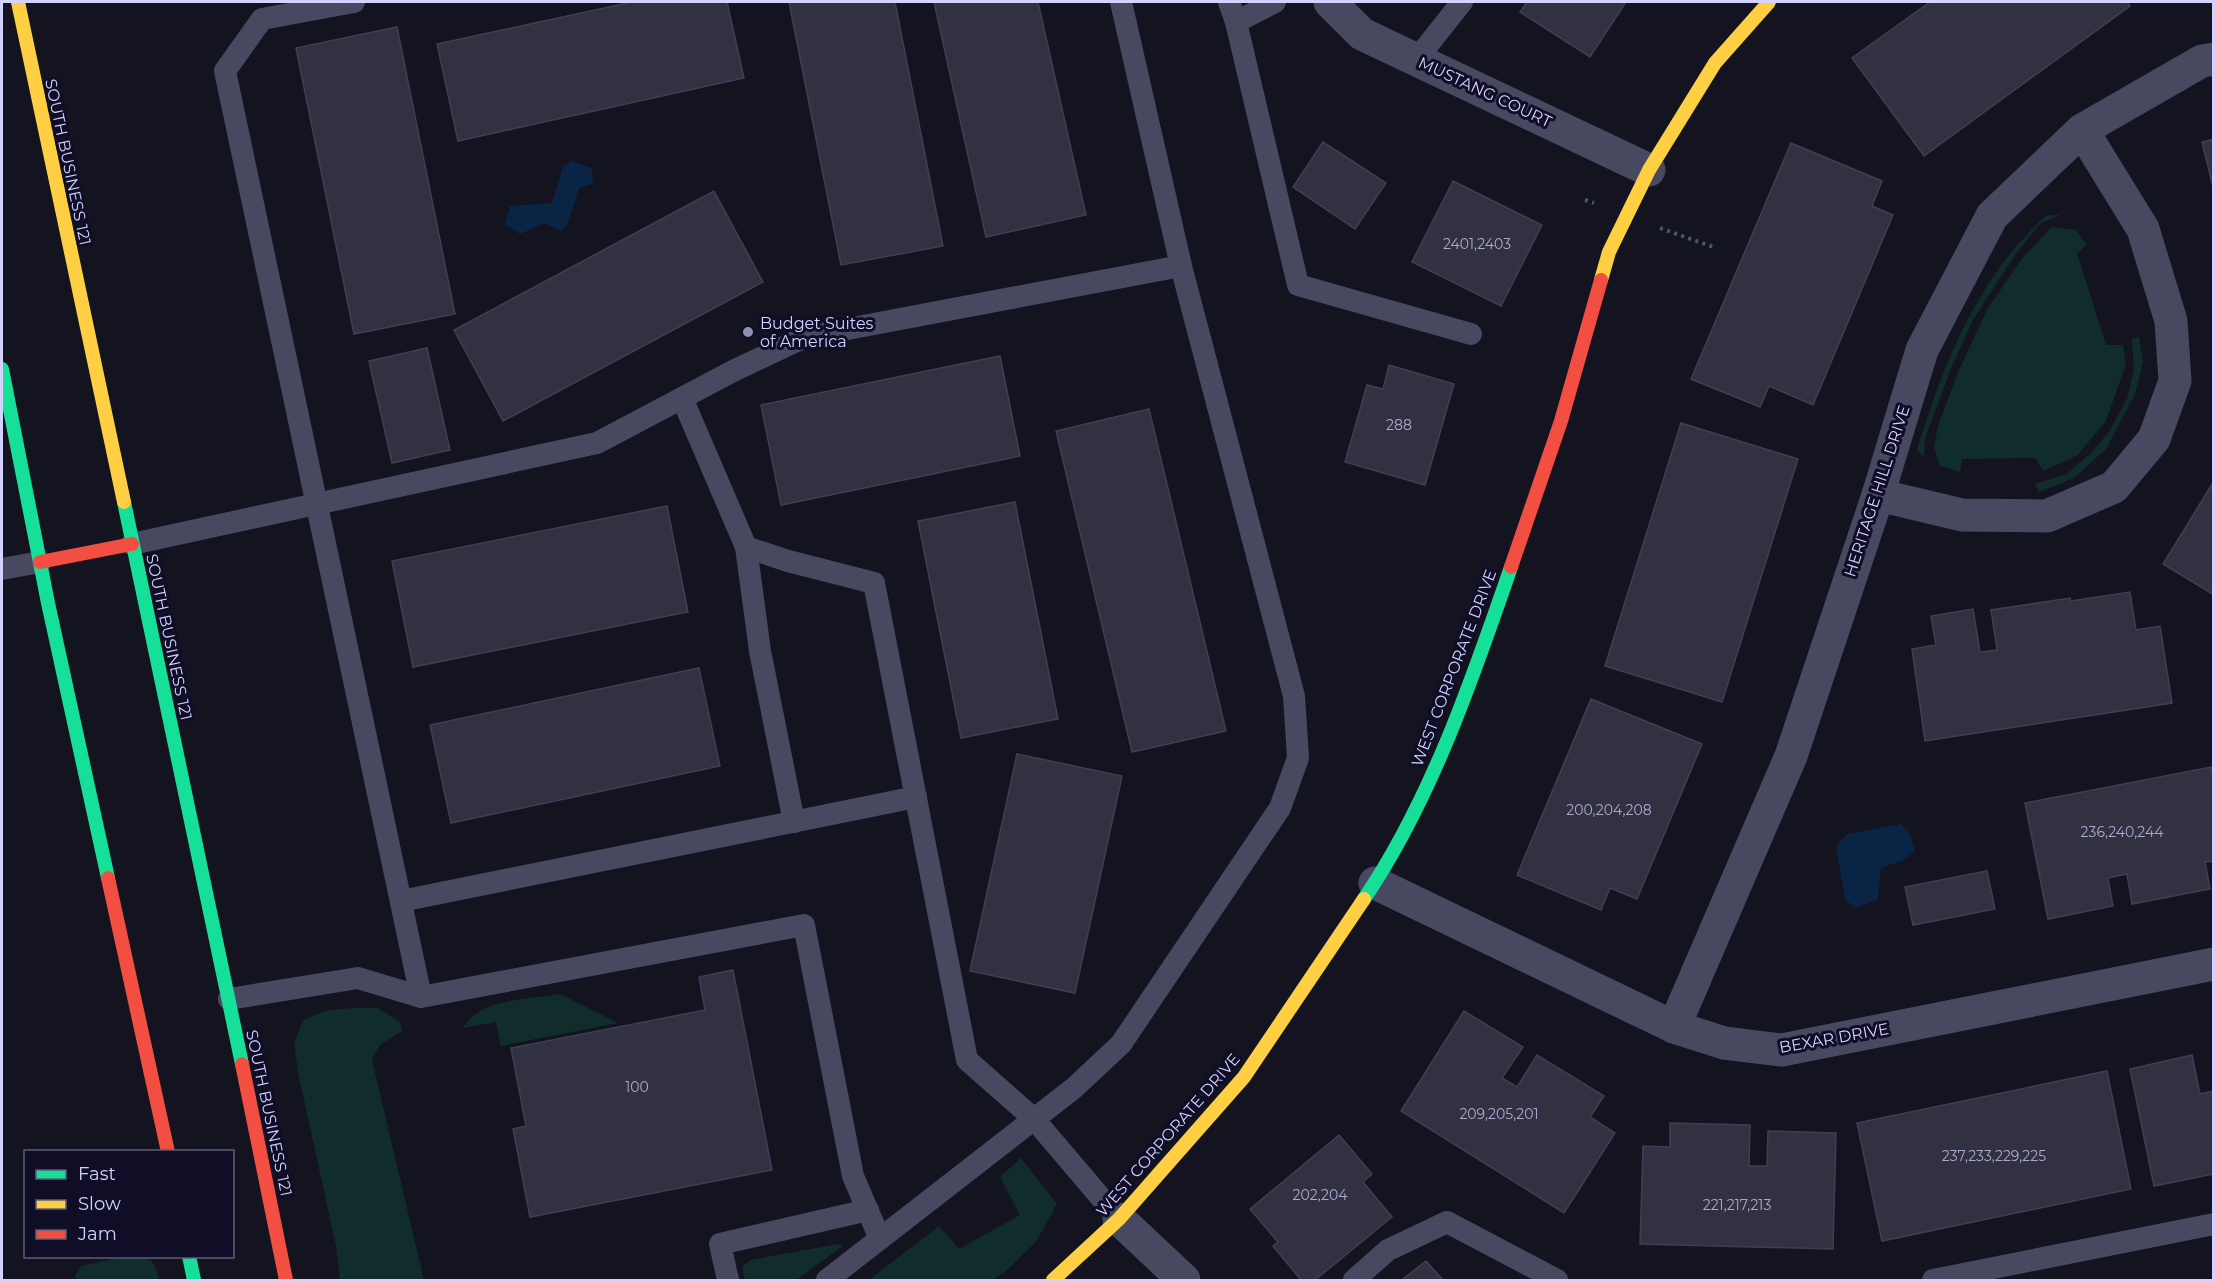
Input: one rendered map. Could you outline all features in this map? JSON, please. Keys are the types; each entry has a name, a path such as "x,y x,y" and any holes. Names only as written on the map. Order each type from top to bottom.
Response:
{"main road":[{"name":"SOUTH BUSINESS 121","path":"18,2 229,999 286,1281"},
{"name":"WEST CORPORATE DRIVE","path":"1053,1281 1119,1219 1244,1077 1375,883 1423,794 1475,670 1561,421 1609,252 1649,170 1715,63 1769,2"},
{"path":"2,369 40,562 168,1150"},
{"path":"40,562 132,544"},
{"path":"189,1258 194,1281"}],"street":[{"name":"MUSTANG COURT","path":"1330,2 1362,34 1649,170"},
{"name":"HERITAGE HILL DRIVE","path":"1674,1027 1791,756 1878,495 1922,350 1992,216 2082,130 2202,61 2214,58"},
{"path":"1878,495 1962,515 2047,516 2114,487 2154,439 2175,381 2170,321 2143,229 2082,130"},
{"name":"BEXAR DRIVE","path":"1375,883 1674,1027 1724,1042 1782,1050 2214,964"},
{"path":"1119,1219 1184,1281"}],"lane":[{"path":"354,2 262,19 225,71 421,997"},
{"path":"827,1281 1074,1088 1121,1044 1280,808 1298,758 1294,696 1181,266 1121,2"},
{"path":"1275,2 1232,12 1298,285 1471,334"},
{"path":"1416,60 1462,2"},
{"path":"132,544 597,443 735,370 805,337 1181,266"},
{"path":"682,398 746,547 760,651 794,822"},
{"path":"746,547 788,561 874,583 967,1060 1034,1119 1119,1219"},
{"path":"2,569 40,562"},
{"path":"401,901 916,797"},
{"path":"229,999 358,978 421,997 804,925 853,1176 880,1239"},
{"path":"728,1281 720,1244 868,1210"},
{"path":"1354,1281 1388,1250 1447,1222 1557,1281"},
{"path":"1933,1281 2214,1224"}],"green space":[{"path":"2047,215 2060,215 2041,223 2015,255 1973,320 1952,366 1925,438 1924,458 1917,450 1927,417 1966,323 2001,266 2022,240"},
{"path":"2052,227 2076,230 2087,245 2077,253 2106,345 2123,345 2126,364 2106,421 2078,455 2043,471 2035,458 1962,459 1960,472 1940,466 1934,447 1938,426 1959,370 1988,308 2023,257"},
{"path":"2139,337 2143,362 2135,394 2106,449 2074,478 2039,492 2035,484 2067,474 2090,454 2109,432 2127,399 2134,370 2132,339"},
{"path":"560,994 618,1023 501,1046 496,1022 463,1028 470,1018 492,1006 520,999"},
{"path":"378,1008 400,1022 402,1031 380,1045 372,1060 424,1280 340,1280 336,1246 294,1044 303,1020 325,1011"},
{"path":"1021,1158 1057,1204 1036,1242 1006,1271 993,1280 869,1280 939,1226 959,1249 1020,1215 1000,1177"},
{"path":"838,1244 843,1246 796,1280 745,1280 742,1267 750,1260"},
{"path":"119,1258 144,1258 152,1262 159,1280 76,1280 75,1276 81,1266"}],"water":[{"path":"571,161 592,168 593,184 579,188 567,226 560,231 545,223 520,234 505,224 510,206 552,203 563,167"},
{"path":"1901,824 1909,832 1915,851 1904,860 1881,868 1878,899 1855,908 1845,899 1836,847 1847,834"}],"building":[{"path":"632,2 727,2 744,78 458,141 437,44"},
{"path":"789,2 895,2 943,246 841,265"},
{"path":"934,2 1038,2 1086,215 986,237"},
{"path":"1527,2 1626,2 1590,57 1520,12"},
{"path":"1930,2 2127,2 2130,6 1924,156 1852,58"},
{"path":"397,27 455,314 354,334 296,48"},
{"path":"2214,139 2214,191 2202,142"},
{"path":"1323,142 1386,183 1355,229 1293,187"},
{"path":"1791,143 1882,181 1872,206 1893,215 1813,405 1769,386 1760,407 1691,379"},
{"path":"1453,181 1542,225 1501,306 1412,262"},
{"path":"714,191 763,282 503,421 454,330"},
{"path":"427,348 450,450 392,463 369,361"},
{"path":"1000,356 1020,456 781,505 761,405"},
{"path":"1389,365 1454,384 1425,485 1345,462 1367,385 1383,389"},
{"path":"1149,409 1226,731 1132,752 1056,431"},
{"path":"1681,423 1798,459 1722,702 1605,666"},
{"path":"2214,481 2214,595 2163,564"},
{"path":"1015,502 1058,719 961,738 918,521"},
{"path":"667,506 688,612 413,667 392,561"},
{"path":"2130,592 2136,630 2160,626 2172,703 1925,741 1912,649 1936,645 1931,616 1973,609 1980,652 1997,650 1991,610"},
{"path":"699,668 720,766 451,823 430,725"},
{"path":"1591,699 1702,744 1637,899 1610,888 1601,910 1517,875"},
{"path":"1017,754 1122,776 1075,993 970,971"},
{"path":"2211,767 2214,778 2214,861 2205,862 2210,889 2132,904 2127,874 2108,878 2113,906 2048,919 2025,803"},
{"path":"1987,871 1995,909 1913,925 1905,887"},
{"path":"733,970 772,1170 530,1217 513,1129 526,1126 511,1048 705,1010 699,977"},
{"path":"1464,1011 1523,1047 1502,1078 1517,1087 1537,1055 1604,1096 1590,1117 1615,1133 1564,1213 1401,1111"},
{"path":"2192,1055 2200,1094 2214,1091 2214,1174 2154,1186 2130,1069"},
{"path":"2107,1071 2131,1189 1882,1241 1857,1123"},
{"path":"1670,1123 1750,1125 1749,1166 1767,1166 1768,1131 1836,1133 1833,1249 1640,1244 1643,1146 1670,1147"},
{"path":"1339,1135 1372,1174 1363,1182 1392,1217 1315,1280 1301,1280 1273,1246 1278,1242 1250,1209"},
{"path":"1426,1261 1443,1280 1402,1280"}],"traffic: fast":[{"path":"2,369 48,603 108,878"},
{"path":"124,502 242,1064"},
{"path":"1364,899 1388,861 1430,780 1465,696 1511,567"},
{"path":"189,1258 194,1280"}],"traffic: slow":[{"path":"18,2 124,502"},
{"path":"1601,280 1609,252 1649,170 1715,63 1769,2"},
{"path":"1053,1280 1119,1219 1244,1077 1364,899"}],"traffic: jam":[{"path":"1511,567 1561,421 1601,280"},
{"path":"40,562 132,544"},
{"path":"108,878 168,1150"},
{"path":"242,1064 286,1280"}],"place":[{"name":"Budget Suites of America","path":"748,332"}]}
